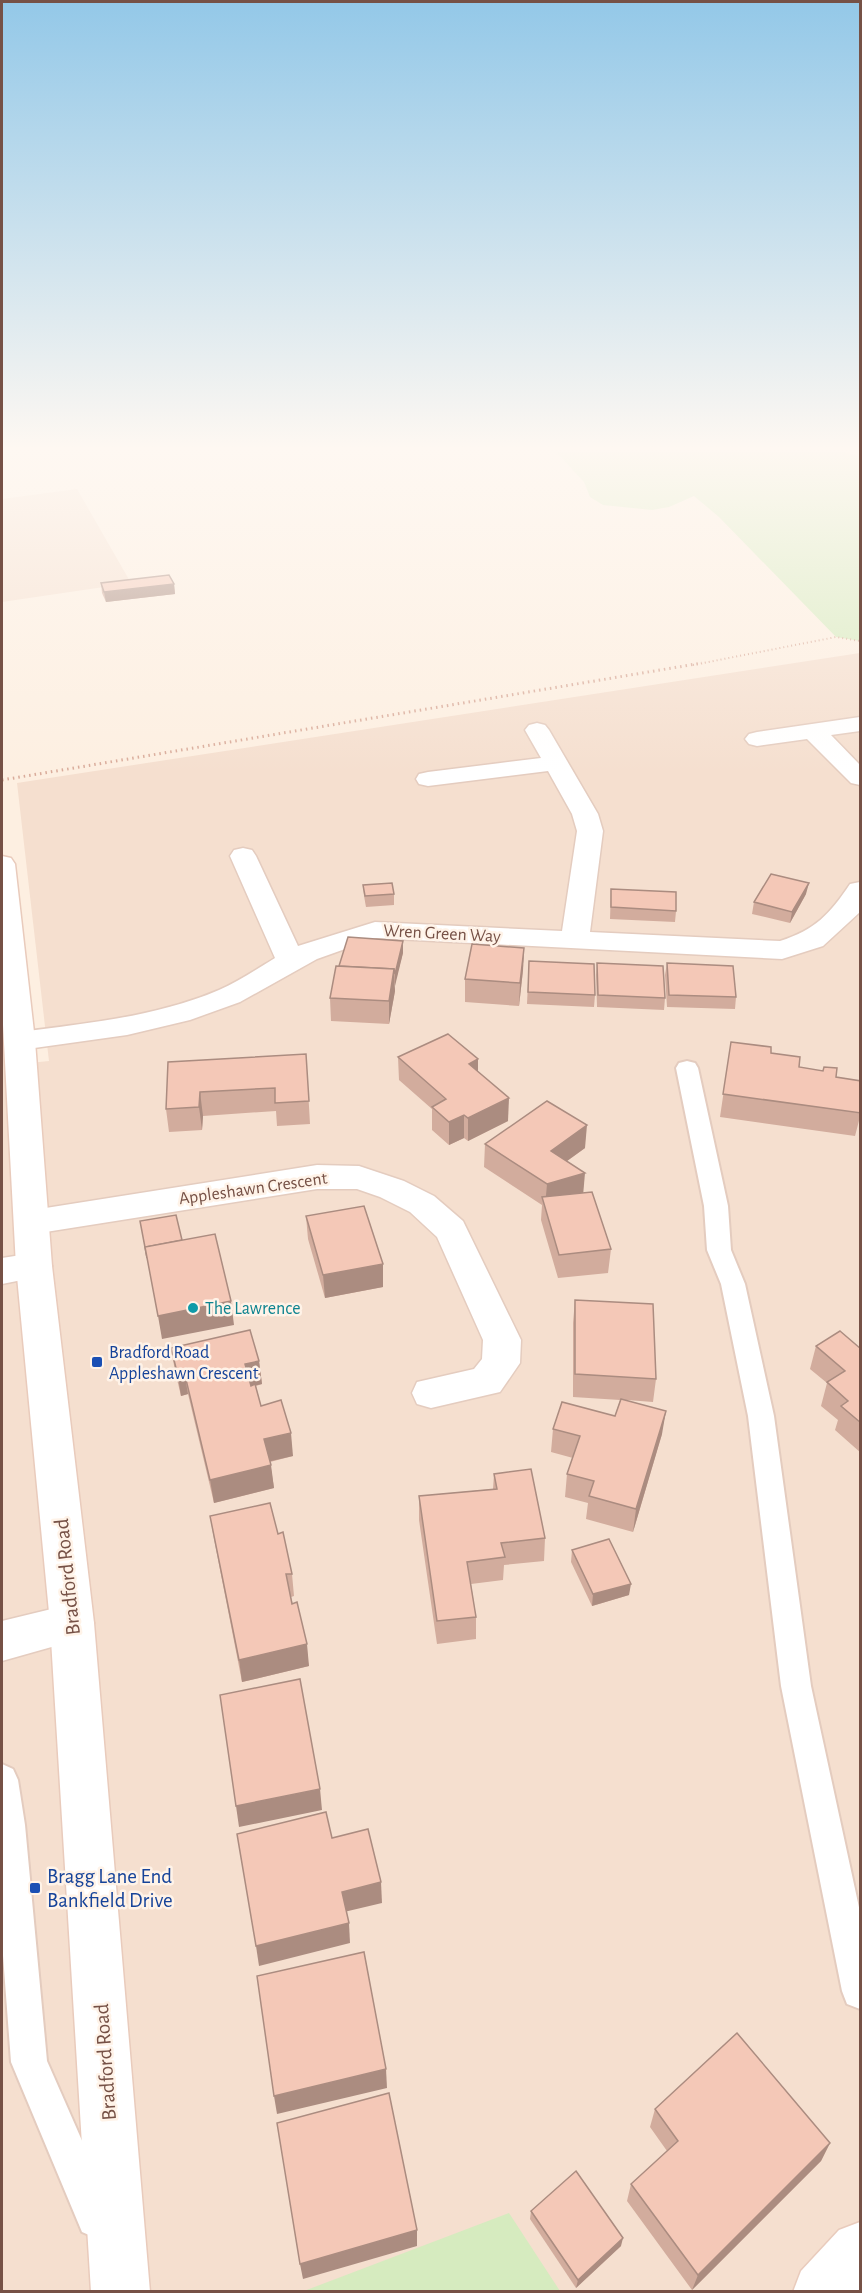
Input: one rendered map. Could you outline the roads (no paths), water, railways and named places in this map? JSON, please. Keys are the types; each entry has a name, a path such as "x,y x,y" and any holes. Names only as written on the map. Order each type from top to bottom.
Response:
{"street":[{"path":"758,739 861,724"},
{"path":"537,730 585,814 590,831 575,940"},
{"path":"813,731 861,778"},
{"path":"428,779 556,763"},
{"path":"243,856 291,961"},
{"name":"Bradford Road","path":"2,864 11,1042 20,1065 33,1222 18,1268 72,1623 121,2283"},
{"name":"Wren Green Way","path":"11,1042 136,1026 230,995 291,961 341,940 375,930 782,950 813,940 848,910 861,890"},
{"name":"Appleshawn Crescent","path":"33,1222 317,1177 359,1178 393,1189 422,1203 451,1230 502,1340 501,1363 486,1381 431,1393"},
{"path":"2,1641 72,1623"},
{"path":"822,2292 861,2251"}],"lane":[{"path":"687,1068 716,1206 719,1250 733,1284 761,1416 796,1686 861,1992"},
{"path":"2,1780 9,1825 29,2062 121,2283"}],"place":[{"name":"The Lawrence","path":"193,1308"},
{"name":"Bradford Road Appleshawn Crescent","path":"97,1362"},
{"name":"Bragg Lane End Bankfield Drive","path":"35,1888"}]}
